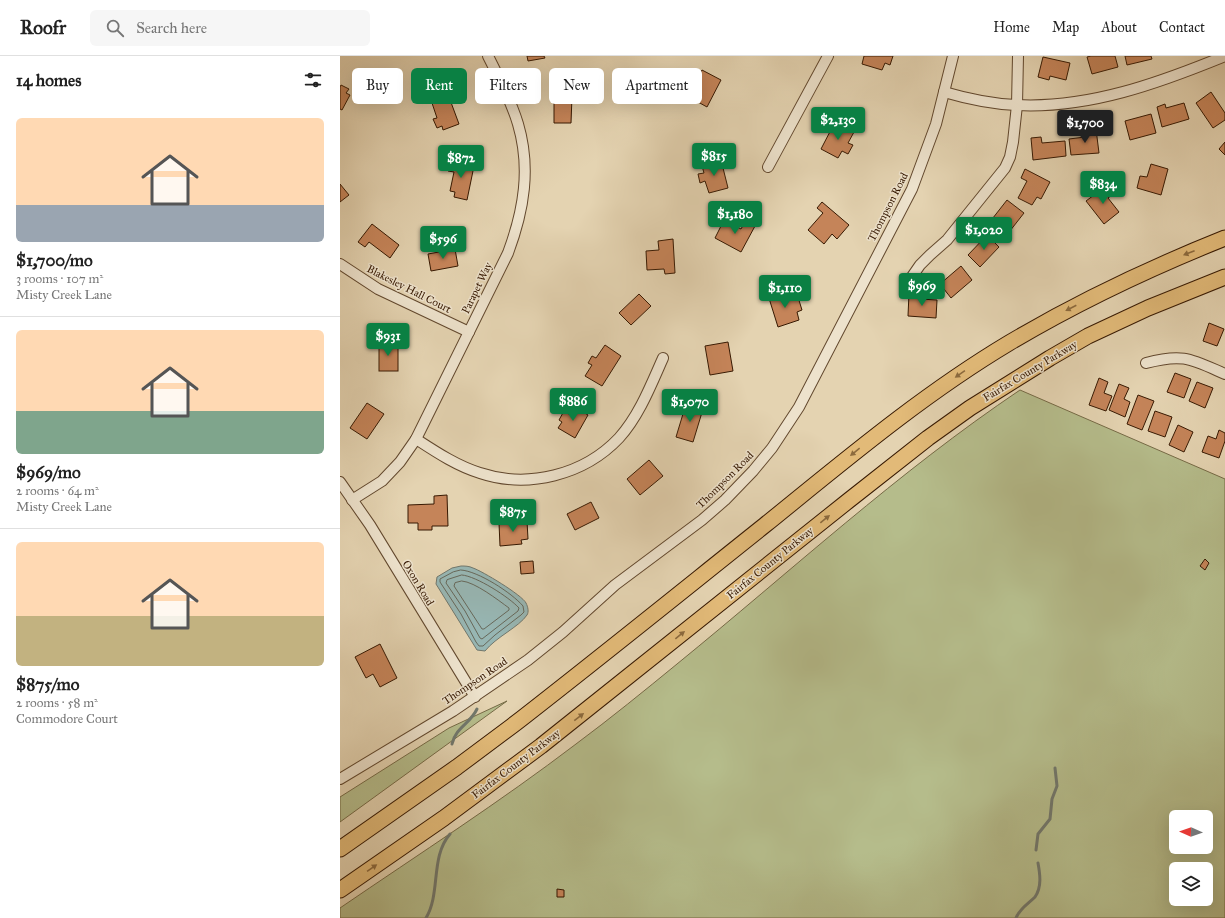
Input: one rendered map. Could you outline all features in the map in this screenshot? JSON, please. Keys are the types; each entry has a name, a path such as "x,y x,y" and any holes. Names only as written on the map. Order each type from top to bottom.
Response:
{"highway":[{"path":"340,849 457,767 512,726 884,429 966,370 1021,336 1105,290 1170,260 1225,238"},
{"name":"Fairfax County Parkway","path":"340,890 444,818 541,746 860,491 928,438 970,408 1038,365 1088,336 1148,308 1225,278"}],"street":[{"name":"Parapet Way","path":"352,500 382,481 400,462 416,439 508,253 516,230 525,189 524,156 518,123 510,101 488,56"},
{"path":"768,167 828,56"},
{"name":"Thompson Road","path":"340,779 474,696 528,660 563,632 615,585 702,520 725,500 753,471 772,448 799,407 912,189 936,124 953,56"},
{"path":"911,278 930,255 947,240 1005,168 1010,157 1017,105 1018,56"},
{"path":"944,92 973,100 1017,105 1072,103 1134,89 1218,57"},
{"name":"Blakesley Hall Court","path":"340,264 378,289 469,332"},
{"path":"1146,363 1166,357 1178,357 1191,359 1225,374"},
{"path":"416,439 441,456 463,467 491,477 527,480 546,478 564,473 592,460 619,438 628,427 649,390 663,358"},
{"name":"Oxon Road","path":"340,482 370,525 474,696"}],"green space":[{"path":"1020,390 1225,479 1225,918 340,918 340,908 459,828 615,714 845,523 931,454"},
{"path":"507,701 340,822 340,797 449,728"}],"water":[{"path":"461,566 472,567 493,578 523,599 527,606 528,614 485,651 477,650 436,584 437,577 452,568"}],"building":[{"path":"527,56 544,56 545,58 528,61"},
{"path":"864,56 893,56 890,65 885,63 882,70 862,64"},
{"path":"1115,56 1118,67 1092,74 1087,57"},
{"path":"1125,56 1151,56 1152,59 1127,65"},
{"path":"1043,57 1070,63 1066,80 1050,76 1049,80 1038,77"},
{"path":"702,70 721,80 707,107 702,104"},
{"path":"341,85 349,89 346,93 350,95 342,110 340,109"},
{"path":"1211,92 1225,113 1225,120 1213,128 1196,103"},
{"path":"1184,103 1189,119 1162,127 1157,107 1165,104 1166,108"},
{"path":"432,104 452,104 459,124 443,130 442,126 437,128 433,119 437,118"},
{"path":"554,104 572,104 571,123 554,123"},
{"path":"1151,114 1156,133 1130,140 1125,121"},
{"path":"835,122 854,132 848,143 853,145 848,154 842,151 838,158 821,149"},
{"path":"1096,129 1099,153 1071,155 1069,139 1085,137 1084,131"},
{"path":"1041,137 1042,143 1065,141 1066,156 1033,160 1031,138"},
{"path":"1225,142 1225,155 1219,149"},
{"path":"450,160 474,166 467,200 454,197 455,192 450,191 454,172 448,171"},
{"path":"721,160 728,188 709,193 705,181 700,183 698,174 704,173 702,166"},
{"path":"1151,164 1168,169 1161,195 1137,188 1140,176 1147,177"},
{"path":"1025,169 1050,182 1041,199 1037,197 1032,205 1018,198 1027,181 1021,178"},
{"path":"340,184 349,195 340,202"},
{"path":"1106,186 1112,195 1108,198 1119,212 1104,224 1086,201"},
{"path":"1007,200 1024,213 1006,236 989,223"},
{"path":"822,202 849,225 837,239 832,234 824,244 808,230 823,213 817,208"},
{"path":"724,220 741,229 746,220 755,226 741,252 715,238"},
{"path":"372,224 399,245 390,258 369,242 365,247 358,242"},
{"path":"987,235 999,247 980,267 968,255"},
{"path":"673,239 675,273 665,274 664,269 647,270 646,251 659,250 658,241"},
{"path":"455,249 458,266 431,271 428,254"},
{"path":"961,266 972,280 951,298 940,284"},
{"path":"779,292 781,299 797,294 802,310 797,312 799,320 778,327 768,295"},
{"path":"909,293 921,293 920,299 937,300 936,318 908,316"},
{"path":"639,294 651,306 631,325 619,313"},
{"path":"1209,323 1224,329 1217,346 1203,341"},
{"path":"728,342 733,371 710,375 705,346"},
{"path":"379,343 398,343 398,371 379,371"},
{"path":"605,345 621,356 602,386 585,376 592,365 588,363 592,356 596,358"},
{"path":"1175,373 1191,379 1184,398 1167,392"},
{"path":"1099,378 1108,382 1104,393 1112,396 1106,411 1089,405"},
{"path":"1197,382 1213,388 1205,408 1189,401"},
{"path":"1119,384 1129,388 1124,399 1130,402 1125,417 1109,410"},
{"path":"1138,395 1154,401 1142,430 1127,424"},
{"path":"367,403 384,414 367,439 350,428"},
{"path":"686,404 703,409 693,442 676,437"},
{"path":"573,406 588,415 575,438 558,428 562,422 559,420 564,411 569,414"},
{"path":"1155,411 1172,417 1165,437 1148,431"},
{"path":"1178,425 1193,432 1184,452 1169,445"},
{"path":"1219,430 1225,433 1225,441 1219,458 1202,452 1208,436 1216,439"},
{"path":"649,460 663,476 640,495 627,479"},
{"path":"447,495 448,526 432,526 432,530 418,530 418,523 408,523 408,505 434,504 434,496"},
{"path":"591,502 599,518 575,530 567,514"},
{"path":"527,521 528,539 521,540 522,544 500,546 499,523"},
{"path":"1205,559 1209,563 1205,570 1200,566"},
{"path":"533,561 534,573 521,574 520,562"},
{"path":"380,644 397,678 380,687 373,674 366,678 355,657"},
{"path":"557,889 564,890 564,897 557,897"}],"waterway":[{"path":"452,744 457,733 477,709"},
{"path":"1036,850 1038,834 1050,819 1052,799 1057,786 1055,768"},
{"path":"426,918 431,908 440,853 450,834"},
{"path":"1016,918 1022,909 1035,897 1039,889 1040,880 1038,863"}]}
